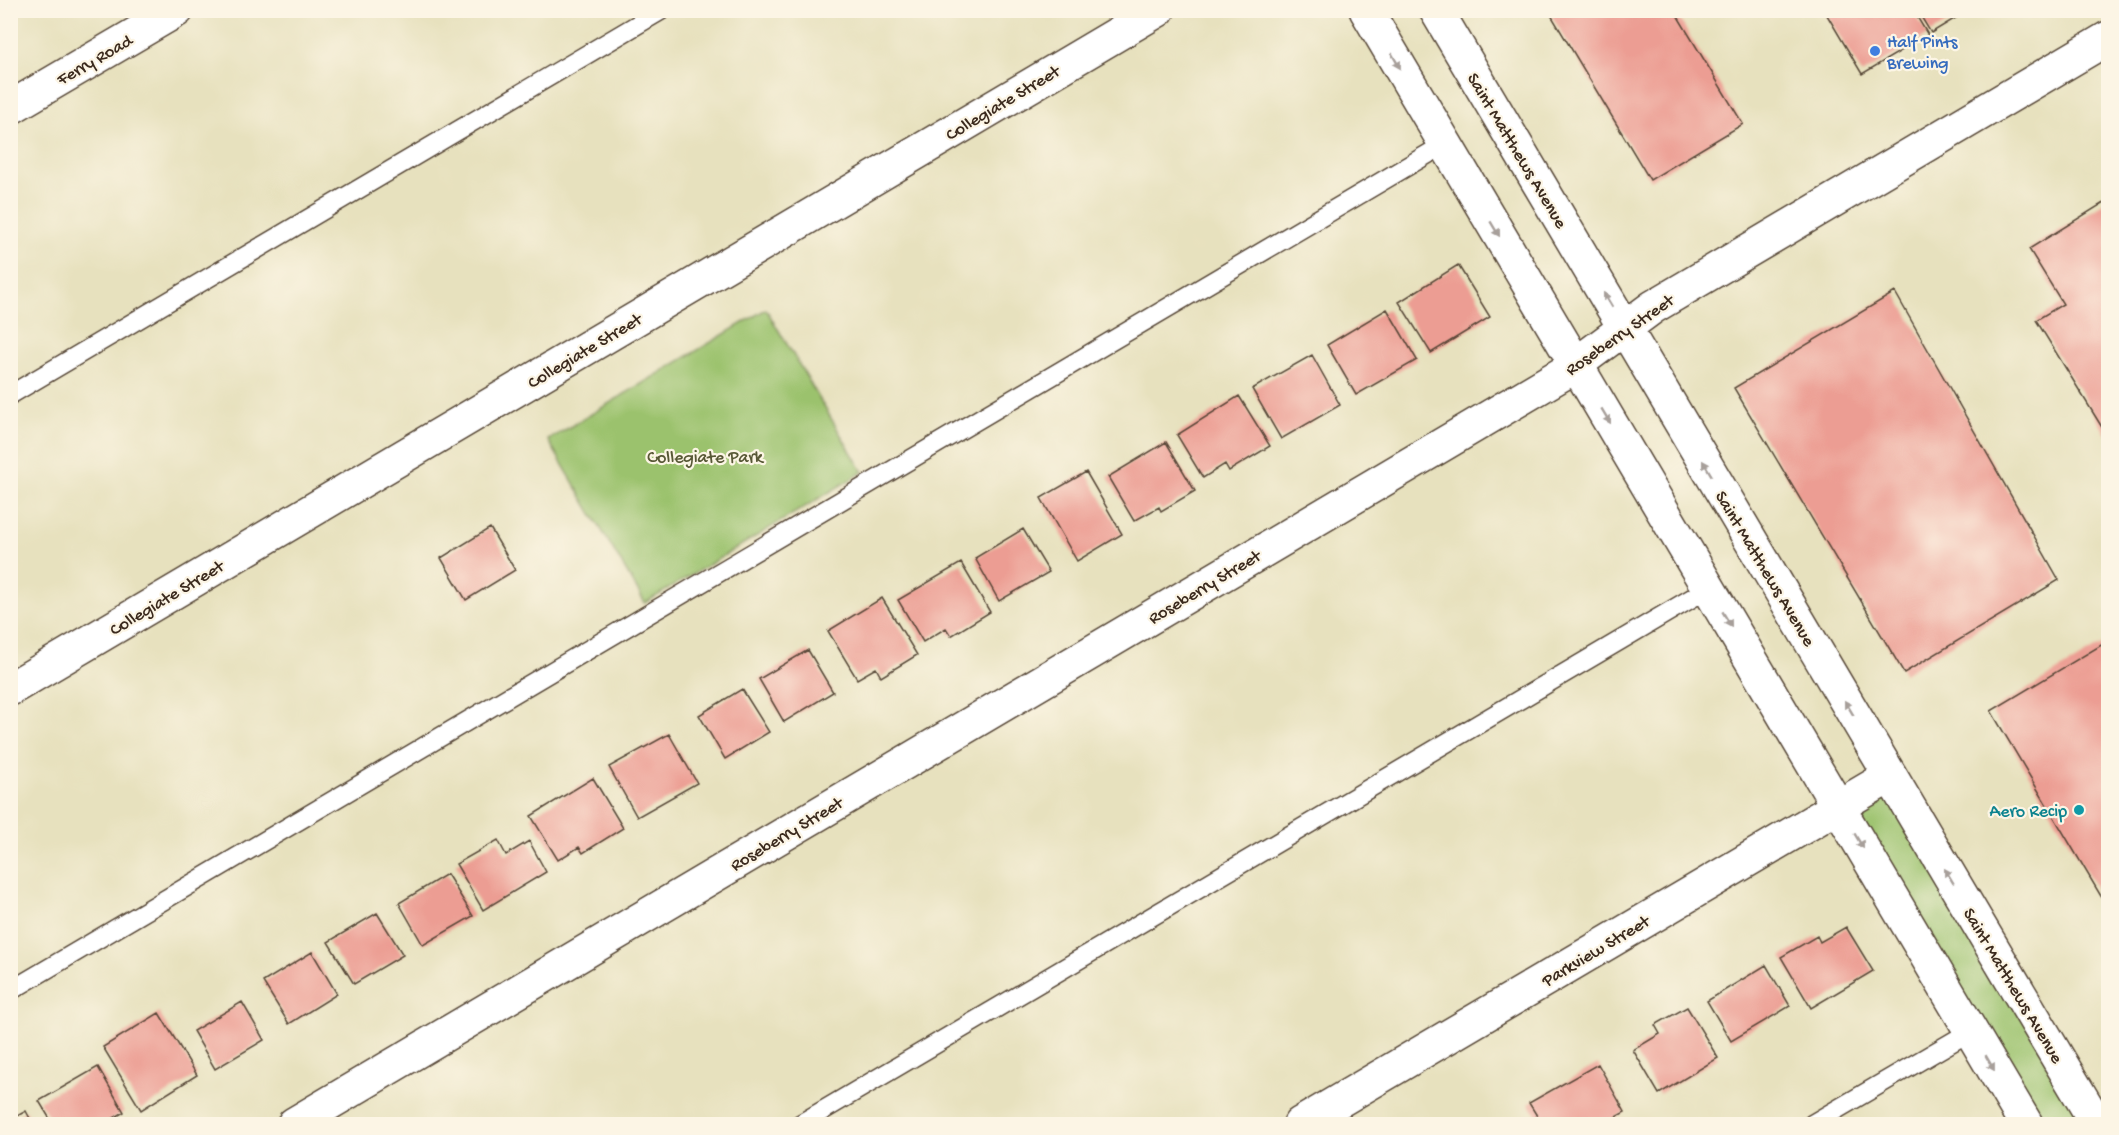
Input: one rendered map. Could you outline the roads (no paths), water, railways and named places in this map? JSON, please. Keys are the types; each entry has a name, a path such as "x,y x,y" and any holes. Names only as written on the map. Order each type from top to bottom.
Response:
{"street":[{"name":"Ferry Road","path":"10,108 177,10"},
{"name":"Collegiate Street","path":"10,689 1158,10"},
{"path":"1366,10 2026,1125"},
{"name":"Saint Matthews Avenue","path":"1436,10 2097,1125"},
{"name":"Roseberry Street","path":"294,1125 1576,365 1653,308 2109,38"},
{"name":"Parkview Street","path":"1300,1125 1890,776"}],"lane":[{"path":"10,395 662,10"},
{"path":"10,991 1445,144"},
{"path":"800,1125 1709,588"},
{"path":"1812,1125 1971,1031"}],"place":[{"name":"Half Pints Brewing","path":"1875,51"},
{"name":"Aero Recip","path":"2079,810"}],"park label":[{"name":"Collegiate Park","path":"705,456"}]}
